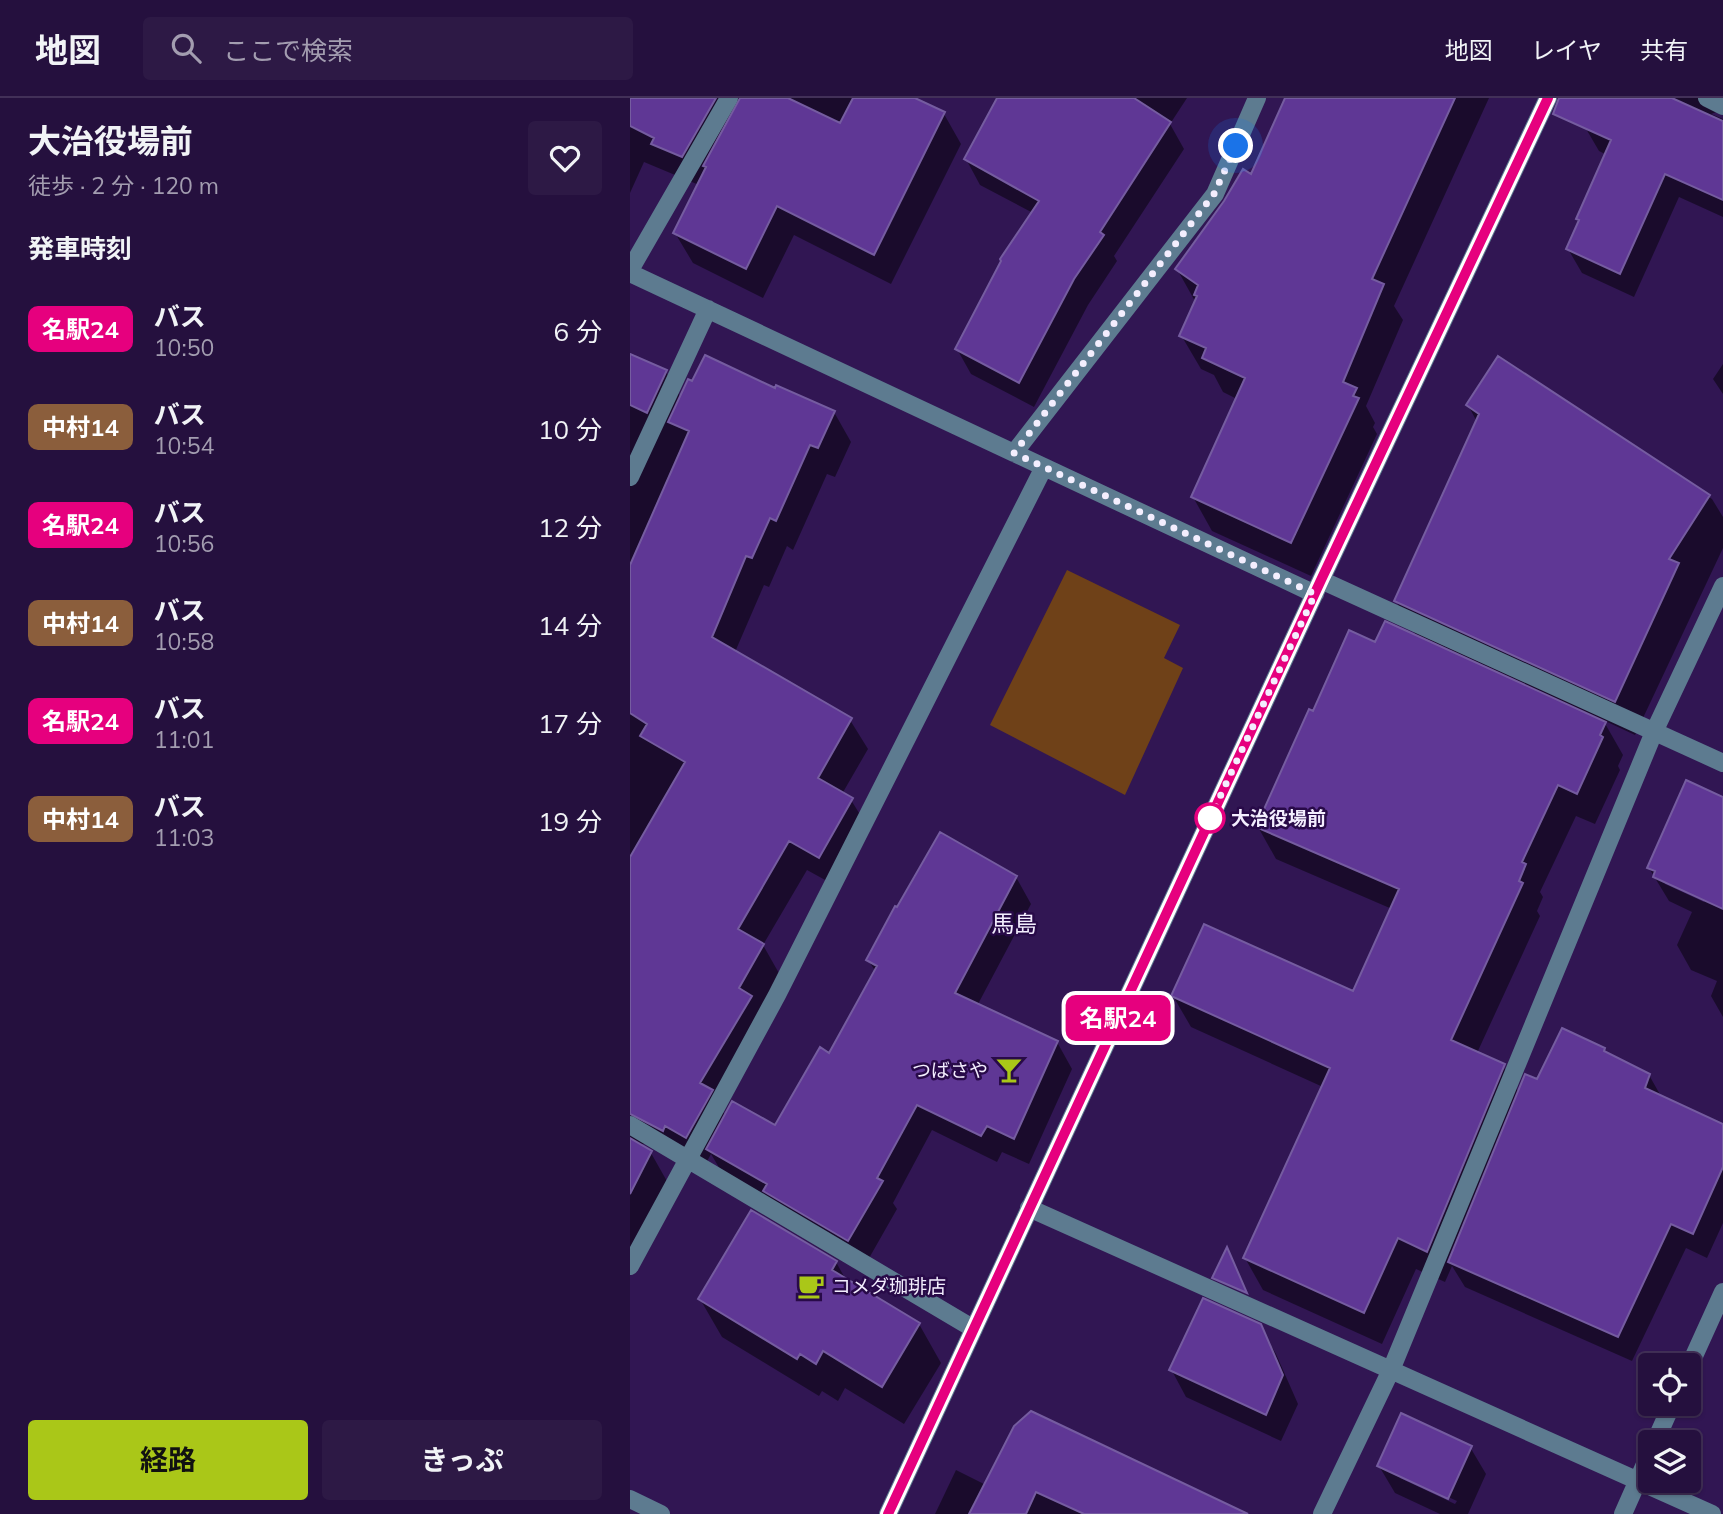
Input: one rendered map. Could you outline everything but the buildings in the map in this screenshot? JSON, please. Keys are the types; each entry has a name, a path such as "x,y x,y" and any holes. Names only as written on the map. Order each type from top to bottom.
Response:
{"street":[{"path":"729,98 630,271 1044,467 1723,763"},
{"path":"1014,453 1214,194 1256,98"},
{"path":"888,1514 1548,98"},
{"path":"1707,98 1723,106"},
{"path":"630,477 708,309"},
{"path":"630,1266 777,995 1044,467"},
{"path":"1322,1514 1391,1370 1654,732 1723,586"},
{"path":"630,1125 974,1329"},
{"path":"1029,1208 1638,1481 1623,1514"},
{"path":"1695,1353 1723,1292"},
{"path":"1665,1493 1712,1514"},
{"path":"630,1499 661,1514"}],"shaded area":[{"path":"1067,570 1180,625 1164,658 1183,668 1125,795 990,725"}],"bus line":[{"name":"名駅24","path":"888,1514 1321,580 1548,98"}],"place":[{"name":"大治役場前","path":"1210,818"},
{"name":"つばさや","path":"1009,1070"},
{"name":"コメダ珈琲店","path":"811,1286"}],"district":[{"name":"馬島","path":"1014,923"}],"route":[{"path":"1210,818 1315,594 1014,453 1214,194 1236,146"}]}
